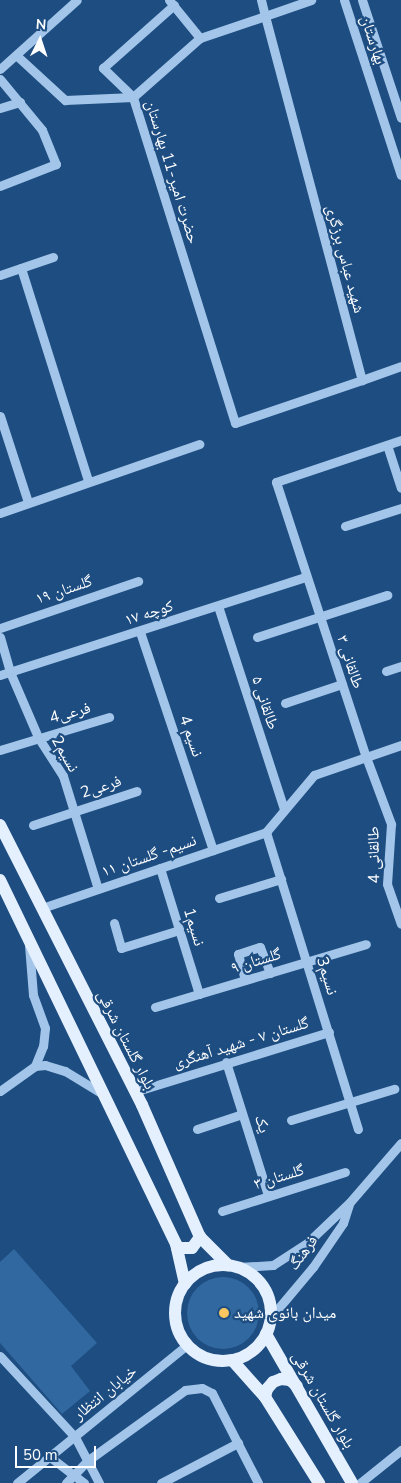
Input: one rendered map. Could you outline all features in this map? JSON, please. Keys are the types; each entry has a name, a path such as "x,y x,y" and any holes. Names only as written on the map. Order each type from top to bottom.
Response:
{"main road":[{"name":"بلوار گلستان شرقی","path":"0,825 134,1092 200,1237 232,1266"},
{"path":"0,880 178,1248 184,1284"},
{"path":"178,1248 192,1248 200,1237"},
{"path":"232,1266 251,1274 263,1286 270,1301 271,1317 266,1334 252,1350 232,1360 208,1358 188,1345 180,1334 175,1315 178,1295 184,1284 204,1269 232,1266"},
{"name":"بلوار گلستان شرقی","path":"266,1334 352,1483"},
{"path":"232,1360 265,1397 319,1483"},
{"path":"265,1397 266,1388 272,1382 281,1379 290,1380 297,1386"}],"street":[{"path":"0,69 77,0"},
{"name":"شهید عباس برزگری","path":"261,0 362,380"},
{"name":"حضرت امیر-11 بهارستان","path":"311,0 200,38 133,97 235,423 362,380"},
{"name":"بهارستان","path":"344,0 401,175"},
{"name":"بهارستان","path":"362,0 401,118"},
{"path":"133,97 103,68 172,3 200,38"},
{"path":"16,55 65,100 133,97"},
{"path":"0,80 42,130 56,164 0,186"},
{"path":"0,108 20,102"},
{"path":"0,274 53,258"},
{"path":"21,268 88,481"},
{"path":"362,380 401,366"},
{"path":"0,416 28,502"},
{"path":"401,440 387,445 401,488"},
{"path":"0,513 199,444"},
{"name":"طالقانی ۳","path":"366,757 276,482 387,445"},
{"path":"345,526 401,508"},
{"name":"کوچه ۱۷","path":"0,675 140,632 306,577"},
{"name":"گلستان ۱۹","path":"0,628 138,581"},
{"path":"257,637 387,595"},
{"name":"طالقانی ۵","path":"218,606 284,809"},
{"name":"نسیم 4","path":"140,632 213,850"},
{"name":"نسیم2","path":"0,637 10,672 38,737 63,776 98,889"},
{"path":"386,671 401,666"},
{"path":"285,703 342,684"},
{"name":"فرعی4","path":"0,750 109,717"},
{"path":"266,832 314,775 401,745"},
{"name":"طالقانی 4","path":"366,757 391,824 387,884 401,924"},
{"name":"فرعی2","path":"33,825 137,792"},
{"name":"نسیم- گلستان ۱۱","path":"42,908 266,832"},
{"name":"نسیم3","path":"266,832 358,1129"},
{"name":"نسیم1","path":"160,868 199,994"},
{"path":"219,898 281,879"},
{"path":"114,923 121,948 179,930"},
{"path":"0,1090 34,1066 43,1046 45,1028 33,994 29,939"},
{"name":"گلستان ۹","path":"155,1007 366,944"},
{"path":"246,980 238,954 260,947 270,973"},
{"name":"گلستان ۷ - شهید آهنگری","path":"134,1092 226,1062 329,1032"},
{"name":"یک","path":"226,1062 268,1195"},
{"path":"34,1066 55,1066 105,1095"},
{"path":"291,1120 351,1104 394,1089"},
{"path":"197,1129 242,1114"},
{"name":"فرهنگ","path":"232,1266 273,1265 307,1243 350,1202 401,1143"},
{"name":"گلستان ۳","path":"222,1211 345,1172"},
{"name":"فرهنگ","path":"271,1317 313,1267 343,1223 350,1202"},
{"name":"خیابان انتظار","path":"18,1483 188,1345"},
{"path":"0,1356 75,1437 99,1483"},
{"path":"66,1483 88,1461 185,1390 202,1388 212,1393 258,1483"},
{"path":"161,1483 238,1443"},
{"path":"360,1483 401,1450"},
{"path":"50,1457 84,1483"}],"shaded area":[{"path":"14,1249 97,1343 71,1366 90,1391 62,1414 0,1343 0,1262"},
{"path":"223,1277 243,1283 253,1293 259,1313 253,1333 243,1343 223,1349 203,1343 193,1333 187,1313 193,1293 203,1283"}],"place":[{"name":"میدان بانوی شهید","path":"224,1313"}]}
